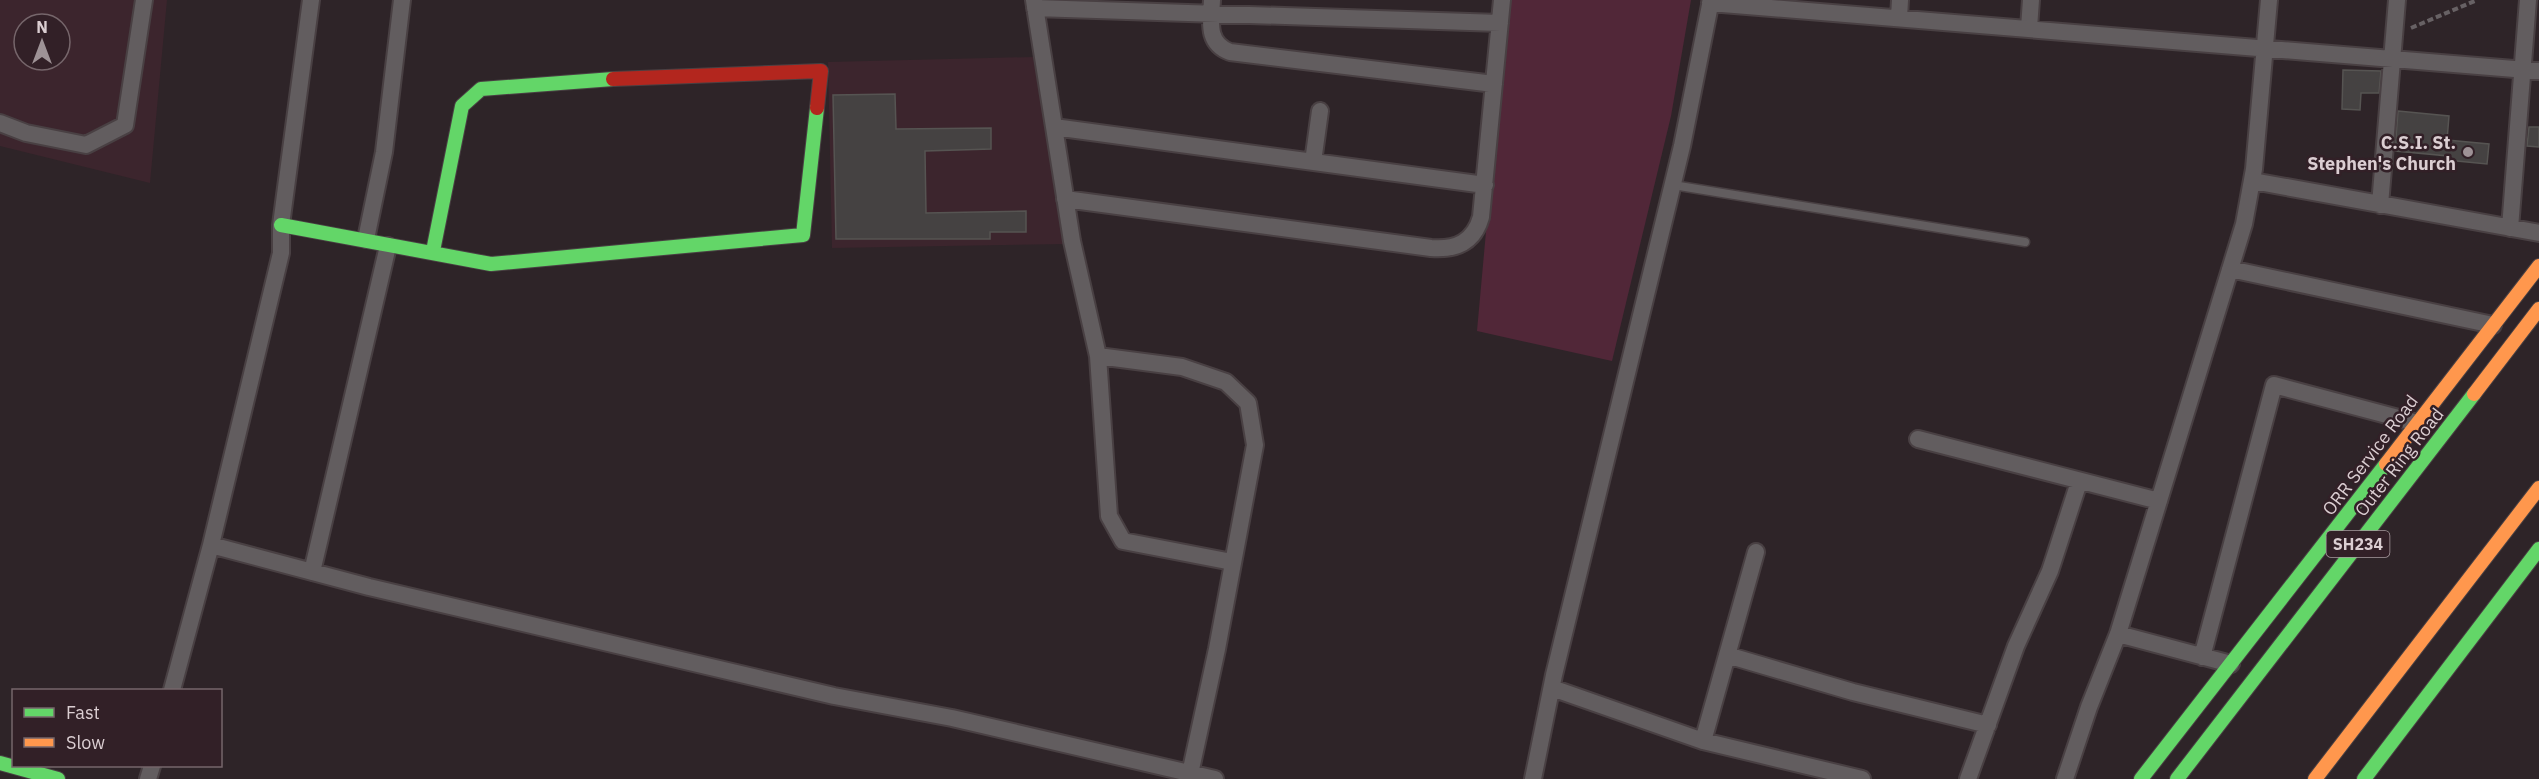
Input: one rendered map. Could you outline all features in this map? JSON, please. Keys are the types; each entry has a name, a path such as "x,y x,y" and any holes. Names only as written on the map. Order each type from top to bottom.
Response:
{"main road":[{"path":"281,225 366,239 388,246 433,251 491,264 803,235 821,71 596,80 482,89 462,106 433,251"},
{"name":"ORR Service Road","path":"2141,779 2539,266"},
{"name":"Outer Ring Road","path":"2177,779 2539,309"},
{"path":"2315,779 2539,488"},
{"path":"2364,779 2539,549"},
{"path":"14,767 58,779"}],"street":[{"path":"0,123 26,133 86,145 125,125 144,0"},
{"path":"172,689 211,545 281,253 281,225 311,0"},
{"path":"366,239 384,152 402,0"},
{"path":"1065,199 1441,249 1459,245 1474,234 1481,217 1502,0"},
{"path":"1899,18 1900,0"},
{"path":"2029,28 2031,0"},
{"path":"2065,779 2089,706 2118,634 2230,269 2253,181 2269,0"},
{"path":"2380,205 2397,0"},
{"path":"2510,228 2531,70 2528,0"},
{"path":"1533,779 1552,688 1672,185 1710,1 1823,6 1899,18 2265,46 2531,70"},
{"path":"1232,562 1123,541 1109,516 1098,356 1065,199 1034,4 1212,7 1500,23"},
{"path":"1212,7 1215,42 1230,52 1494,84"},
{"path":"1313,162 1320,111"},
{"path":"1054,127 1485,185"},
{"path":"2253,181 2539,233"},
{"path":"312,572 388,246"},
{"path":"2230,269 2493,325"},
{"path":"1098,356 1182,367 1226,382 1248,404 1255,445 1190,774"},
{"path":"2202,657 2274,385 2417,423"},
{"path":"1918,440 2159,501"},
{"path":"1968,779 2016,646 2050,571 2079,482"},
{"path":"211,545 312,572 834,696 952,718 1215,779"},
{"path":"1702,741 1756,552"},
{"path":"2118,634 2232,664"},
{"path":"1727,655 1853,692 1988,725"},
{"path":"1552,688 1702,741 1862,779"}],"lane":[{"path":"1672,185 2025,243"}],"path":[{"path":"2394,36 2477,0"}],"shaded area":[{"path":"0,0 167,0 150,183 0,146"},
{"path":"1507,0 1691,0 1671,116 1612,361 1477,331"},
{"path":"1033,57 1067,244 832,248 828,62"}],"building":[{"path":"2343,70 2381,71 2379,93 2361,93 2360,110 2342,109"},
{"path":"895,94 896,129 991,128 991,149 925,151 926,213 1026,211 1026,232 990,232 990,239 836,239 833,95"},
{"path":"2398,111 2449,116 2447,140 2489,144 2487,164 2447,160 2448,156 2395,151"},
{"path":"2529,127 2539,127 2539,147 2527,146"}],"traffic: fast":[{"path":"433,251 462,106 481,89 613,79"},
{"path":"281,225 491,264 803,235 817,108"},
{"path":"2177,779 2474,394"},
{"path":"2141,779 2386,464"},
{"path":"2364,779 2539,549"},
{"path":"0,763 12,766"},
{"path":"14,767 58,779"}],"traffic: slow":[{"path":"2386,464 2539,266"},
{"path":"2474,394 2539,309"},
{"path":"2315,779 2539,488"}],"traffic: jam":[{"path":"613,79 821,71 817,108"}],"place":[{"name":"C.S.I. St. Stephen's Church","path":"2468,152"}]}
